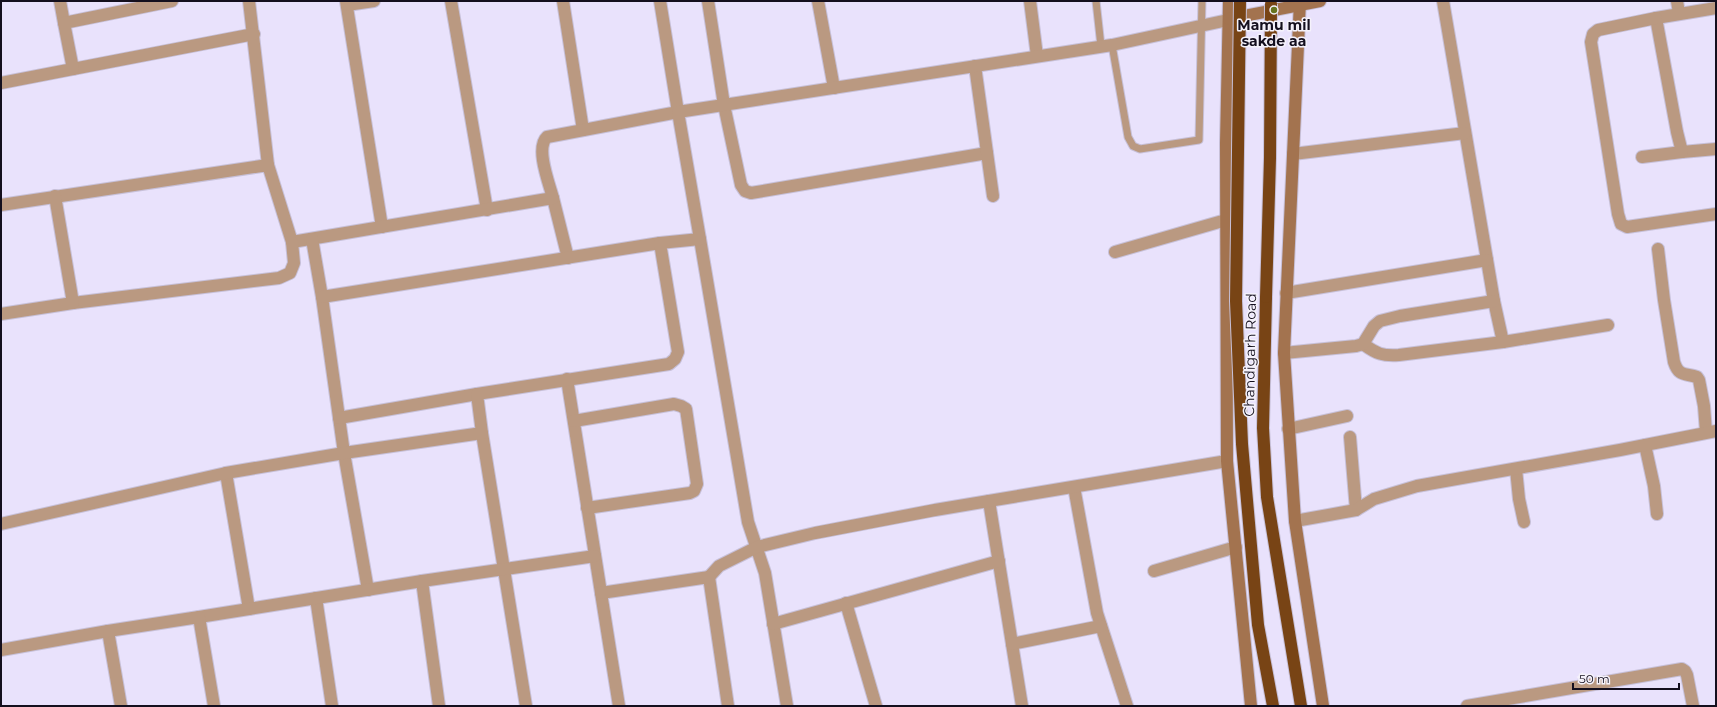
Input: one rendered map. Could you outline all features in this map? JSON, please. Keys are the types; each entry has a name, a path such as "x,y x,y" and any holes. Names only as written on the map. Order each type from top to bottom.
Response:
{"highway":[{"path":"1240,1 1236,301 1242,436 1258,625 1273,706"},
{"name":"Chandigarh Road","path":"1271,1 1270,158 1263,428 1267,497 1302,706"}],"main road":[{"path":"1229,1 1226,143 1227,461 1251,706"},
{"path":"1228,20 1300,3 1320,1"},
{"path":"1300,3 1284,353 1295,521 1324,706"}],"street":[{"path":"60,1 73,69"},
{"path":"64,24 172,1"},
{"path":"1,314 73,303 279,278 290,273 294,263 292,242 268,165 249,1"},
{"path":"374,1 346,3 382,227"},
{"path":"451,1 487,210"},
{"path":"563,1 582,130"},
{"path":"660,1 748,522 765,573 787,706"},
{"path":"708,1 724,105 741,185 745,191 751,193 987,153"},
{"path":"818,1 834,88"},
{"path":"1030,1 1037,56"},
{"path":"1443,1 1494,301 1504,342"},
{"path":"1677,1 1679,13"},
{"path":"1710,6 1598,30 1592,34 1591,42 1618,214 1621,224 1627,227 1716,214"},
{"path":"1656,18 1682,152"},
{"path":"568,258 541,150 544,140 547,137 678,112 1106,45 1228,20"},
{"path":"1,83 254,34"},
{"path":"975,66 993,196"},
{"path":"1293,154 1465,132"},
{"path":"1642,156 1716,149"},
{"path":"1,205 268,165"},
{"path":"55,196 73,303"},
{"path":"292,242 553,198"},
{"path":"1115,252 1226,220"},
{"path":"312,239 322,297 344,453 368,590"},
{"path":"322,297 660,243 700,239"},
{"path":"339,418 566,379 669,364 676,359 678,352 660,243"},
{"path":"1295,521 1356,510 1374,499 1417,486 1711,432 1704,406 1700,380 1697,377 1681,374 1674,362 1664,300 1658,249"},
{"path":"1286,293 1487,260"},
{"path":"1363,344 1374,326 1380,321 1400,316 1494,301"},
{"path":"1284,353 1363,344 1375,352 1385,356 1504,342 1608,325"},
{"path":"566,379 619,706"},
{"path":"477,394 526,706"},
{"path":"574,421 674,404 681,406 686,410 697,484 696,488 690,493 587,508"},
{"path":"1288,429 1347,416"},
{"path":"1,524 226,473 344,453 482,433"},
{"path":"1350,436 1356,510"},
{"path":"1645,445 1654,486 1658,514"},
{"path":"601,593 709,577 719,566 757,547 815,533 989,501 1227,461"},
{"path":"1516,469 1519,499 1524,522"},
{"path":"226,473 249,609"},
{"path":"1074,487 1090,579 1101,626 1127,706"},
{"path":"989,501 1022,706"},
{"path":"1154,571 1236,547"},
{"path":"1,650 108,631 422,581 595,556"},
{"path":"773,624 999,561"},
{"path":"709,577 728,706"},
{"path":"422,581 439,706"},
{"path":"316,598 332,706"},
{"path":"846,603 876,706"},
{"path":"198,617 214,706"},
{"path":"1012,644 1101,626"},
{"path":"108,631 121,706"},
{"path":"1467,706 1682,669 1686,671 1693,706"}],"lane":[{"path":"1096,1 1128,137 1133,146 1140,149 1199,140 1202,1"}],"place":[{"name":"Mamu mil sakde aa","path":"1274,10"}]}
